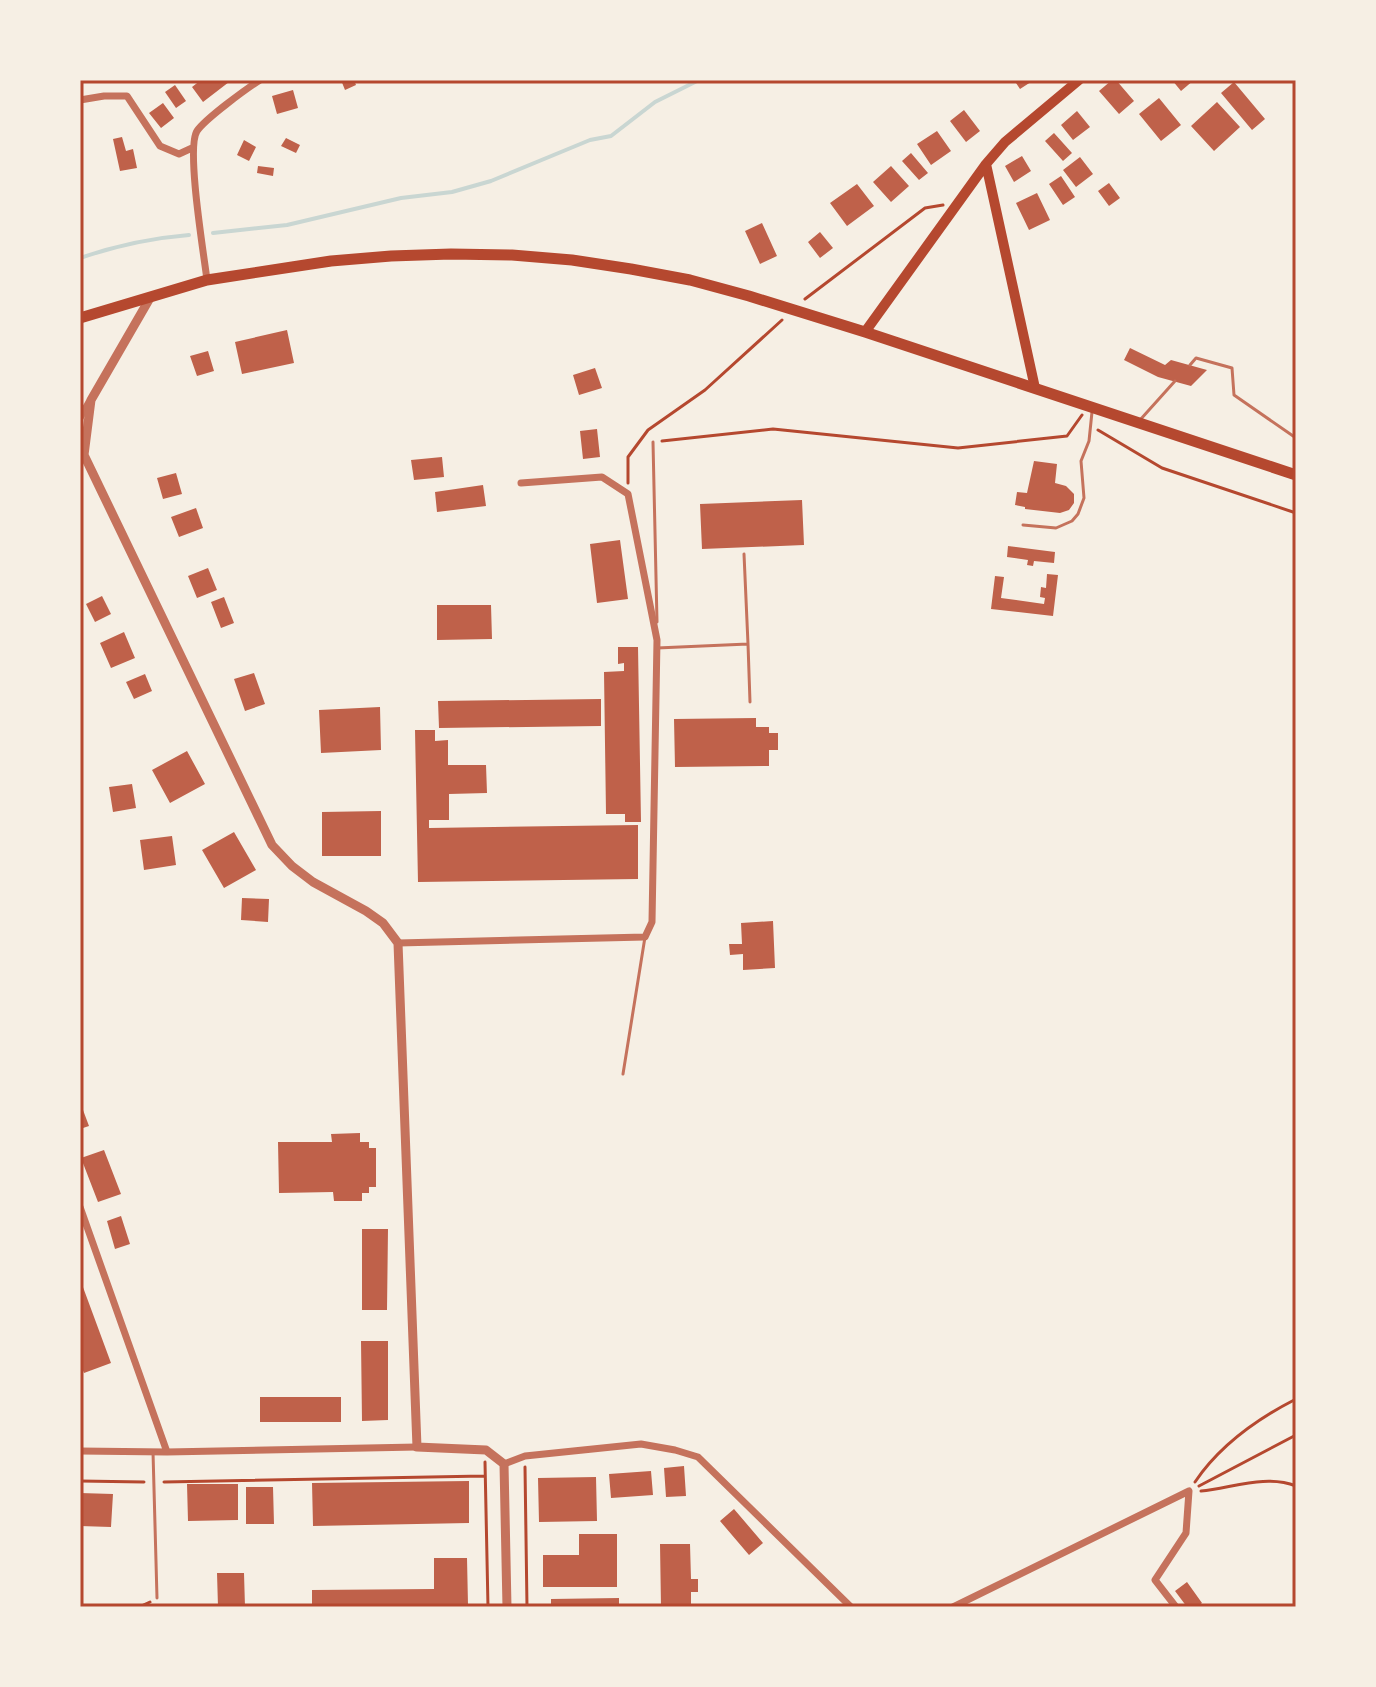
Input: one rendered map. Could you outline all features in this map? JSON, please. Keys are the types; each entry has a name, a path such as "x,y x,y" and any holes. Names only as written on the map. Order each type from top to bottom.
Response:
{"highway":[{"path":"80,318 207,280 331,261 451,254 572,260 690,280 749,296 1296,475"}],"main road":[{"path":"865,332 986,164 1005,142 1079,80"},
{"path":"986,164 1035,388"}],"street":[{"path":"207,280 192,148 195,136 202,126 260,80"},
{"path":"80,100 127,96 160,146 179,154 192,148"},
{"path":"80,418 150,298"},
{"path":"91,400 84,455 272,845 313,882 383,923 398,943 417,1447"},
{"path":"398,943 645,937 652,922 657,644 628,494 602,477 521,483"},
{"path":"80,1207 167,1452"},
{"path":"504,1464 525,1456 641,1444 698,1457 851,1607"},
{"path":"80,1451 417,1447 486,1450 504,1464"},
{"path":"504,1464 507,1607"},
{"path":"953,1607 1189,1491"},
{"path":"1176,1607 1155,1580 1186,1533 1189,1491"}],"lane":[{"path":"1190,365 1196,358 1232,368 1234,395 1296,438"},
{"path":"1138,422 1175,381"},
{"path":"1023,525 1056,528 1072,521 1078,514 1084,498 1081,461 1089,441 1091,406"},
{"path":"653,442 657,644 748,644"},
{"path":"744,554 750,702"},
{"path":"623,1074 645,937"},
{"path":"153,1452 157,1598"}],"path":[{"path":"802,302 925,208 958,203"},
{"path":"705,390 792,311"},
{"path":"653,442 773,429 958,448 1067,436 1091,406"},
{"path":"1091,426 1162,468 1296,513"},
{"path":"1189,1491 1221,1449 1248,1428 1296,1399"},
{"path":"1189,1491 1296,1435"},
{"path":"486,1450 488,1607"},
{"path":"525,1456 527,1607"},
{"path":"80,1481 484,1476"},
{"path":"1189,1491 1282,1480 1296,1486"}],"building":[{"path":"201,80 229,82 203,102 192,87"},
{"path":"341,80 354,80 356,85 345,90"},
{"path":"1014,80 1034,80 1020,89"},
{"path":"1116,80 1134,101 1119,114 1099,91"},
{"path":"1172,80 1194,80 1181,91"},
{"path":"1234,82 1265,119 1252,130 1221,93"},
{"path":"175,85 186,101 176,108 165,92"},
{"path":"293,90 298,108 277,114 272,96"},
{"path":"1159,98 1181,125 1161,141 1139,114"},
{"path":"1217,102 1240,127 1214,151 1191,126"},
{"path":"163,103 174,118 161,128 149,113"},
{"path":"964,110 980,131 966,142 950,121"},
{"path":"1077,111 1090,127 1073,140 1061,125"},
{"path":"937,131 951,151 931,165 917,144"},
{"path":"1054,133 1072,153 1063,161 1045,141"},
{"path":"122,137 126,151 133,149 137,168 120,171 113,139"},
{"path":"286,138 300,145 296,153 281,146"},
{"path":"244,140 256,147 249,161 237,155"},
{"path":"911,153 928,173 919,180 902,161"},
{"path":"1022,156 1031,171 1014,182 1005,166"},
{"path":"1080,157 1093,174 1076,187 1063,170"},
{"path":"258,166 274,168 273,176 257,173"},
{"path":"891,166 909,186 891,202 873,182"},
{"path":"1061,176 1075,197 1063,205 1049,184"},
{"path":"1109,183 1120,198 1109,206 1098,191"},
{"path":"857,184 874,206 847,226 830,203"},
{"path":"1037,193 1050,220 1029,230 1016,203"},
{"path":"762,223 777,256 760,264 745,231"},
{"path":"820,232 833,248 820,258 808,242"},
{"path":"287,330 294,363 242,374 235,342"},
{"path":"1130,348 1165,365 1171,360 1207,370 1191,386 1158,377 1124,360"},
{"path":"208,351 214,371 197,376 190,356"},
{"path":"595,368 602,388 579,395 573,375"},
{"path":"597,429 600,457 583,459 580,431"},
{"path":"442,457 444,477 414,480 411,460"},
{"path":"1034,461 1057,464 1055,483 1066,486 1074,494 1074,503 1069,510 1060,513 1015,505 1017,492 1027,493"},
{"path":"176,473 182,494 163,499 157,478"},
{"path":"483,485 486,506 437,512 435,492"},
{"path":"802,500 804,545 702,549 700,504"},
{"path":"196,508 203,528 179,537 171,517"},
{"path":"620,540 628,599 597,603 590,544"},
{"path":"1008,546 1055,552 1054,563 1034,561 1033,566 1027,565 1028,560 1007,557"},
{"path":"208,568 217,590 197,598 188,576"},
{"path":"1047,574 1058,575 1053,616 991,609 995,576 1004,577 1001,598 1044,604 1045,598 1040,597 1041,587 1046,588"},
{"path":"102,596 111,614 95,622 86,604"},
{"path":"224,597 234,623 221,628 211,602"},
{"path":"437,605 491,605 492,639 437,640"},
{"path":"124,632 135,658 111,668 100,643"},
{"path":"618,647 638,647 641,822 625,822 625,814 606,814 604,672 624,671 624,663 618,664"},
{"path":"254,673 265,704 245,711 234,679"},
{"path":"145,674 152,691 134,699 126,682"},
{"path":"601,699 601,726 439,728 438,701"},
{"path":"380,707 381,750 321,753 319,710"},
{"path":"756,718 756,727 769,727 769,733 778,733 778,750 769,750 769,766 675,767 674,719"},
{"path":"415,730 435,730 435,741 448,740 448,765 486,765 487,793 449,794 449,820 429,820 429,828 638,825 638,879 418,882"},
{"path":"187,751 205,784 170,803 152,770"},
{"path":"132,784 136,808 113,812 109,787"},
{"path":"381,811 381,856 322,856 322,812"},
{"path":"234,832 256,870 224,888 202,850"},
{"path":"172,836 176,865 144,870 140,840"},
{"path":"242,898 269,899 268,922 241,920"},
{"path":"773,921 775,968 743,970 743,954 730,955 729,944 742,944 741,923"},
{"path":"80,1102 89,1126 80,1129"},
{"path":"360,1133 360,1142 369,1142 369,1148 376,1148 376,1187 369,1187 369,1193 362,1193 362,1201 334,1201 333,1192 279,1193 278,1142 332,1142 331,1134"},
{"path":"104,1150 121,1194 98,1202 81,1158"},
{"path":"121,1216 130,1244 115,1249 107,1221"},
{"path":"362,1229 388,1229 387,1310 362,1310"},
{"path":"80,1279 111,1363 84,1373 80,1363"},
{"path":"361,1341 388,1341 388,1420 362,1421"},
{"path":"260,1397 341,1397 341,1422 260,1422"},
{"path":"684,1466 686,1496 666,1497 664,1468"},
{"path":"651,1471 653,1495 611,1498 609,1474"},
{"path":"596,1477 597,1521 539,1522 538,1478"},
{"path":"469,1481 469,1523 313,1526 312,1483"},
{"path":"187,1484 238,1484 238,1520 188,1521"},
{"path":"246,1487 273,1487 274,1524 246,1524"},
{"path":"80,1493 113,1494 111,1527 80,1526"},
{"path":"734,1509 763,1543 749,1555 720,1521"},
{"path":"579,1534 617,1534 617,1587 543,1587 543,1555 579,1555"},
{"path":"660,1544 690,1544 691,1579 698,1579 698,1592 691,1592 691,1607 661,1607"},
{"path":"434,1558 467,1558 468,1605 312,1607 312,1590 434,1589"},
{"path":"217,1573 244,1573 245,1607 218,1607"},
{"path":"1187,1582 1202,1603 1197,1607 1187,1607 1175,1591"},
{"path":"619,1598 619,1607 551,1607 551,1599"}],"waterway":[{"path":"213,233 287,225 401,198 452,192 491,181 590,140 611,136 655,102 699,80"},
{"path":"80,258 134,243 189,235"}]}
